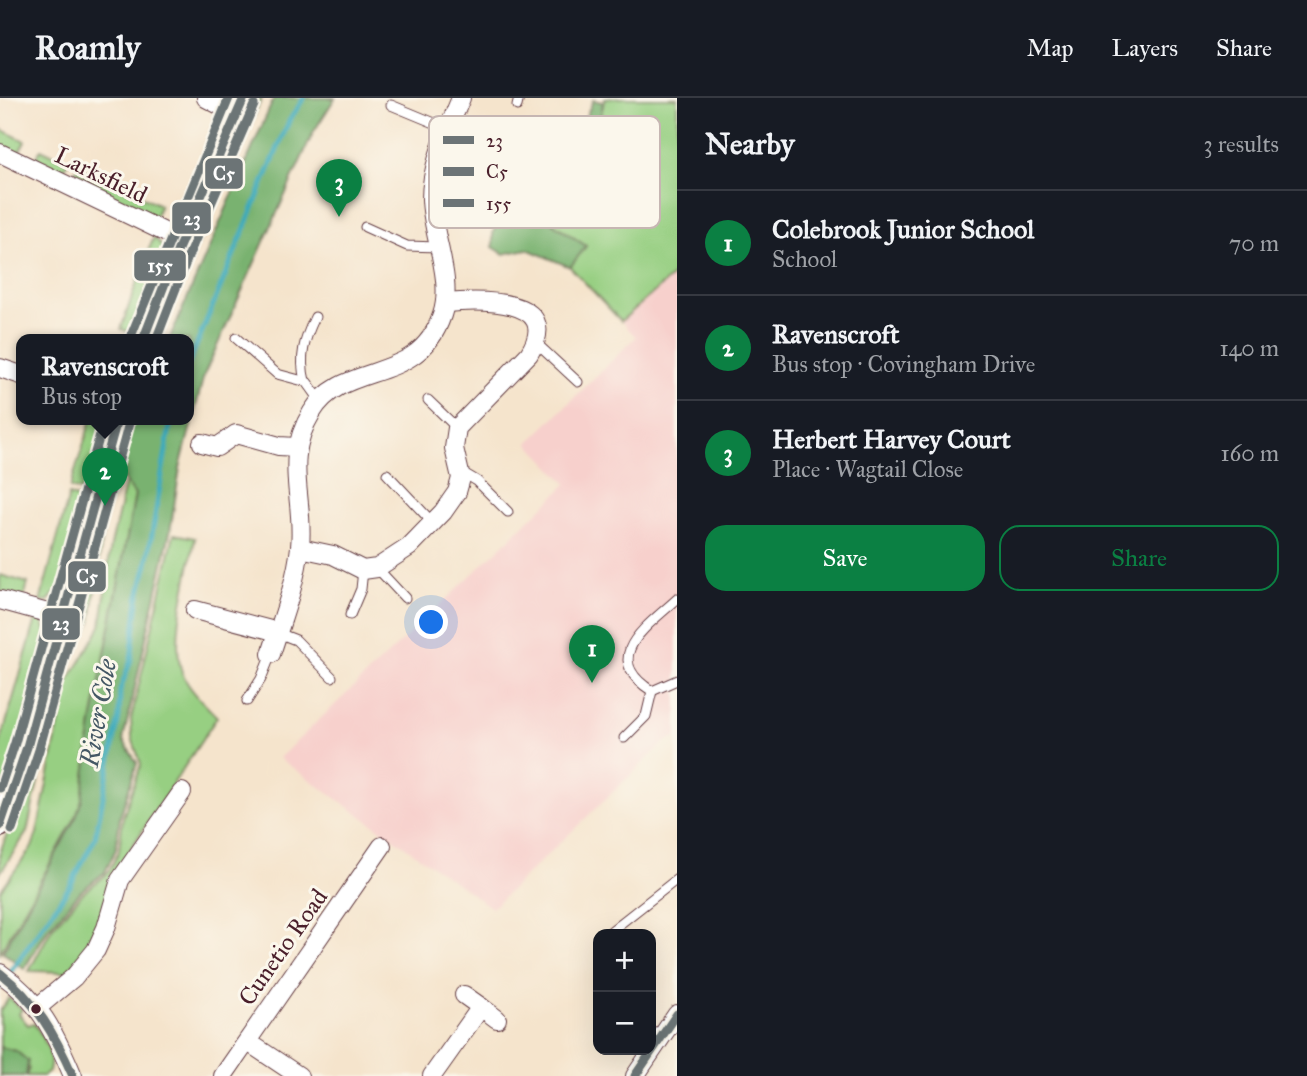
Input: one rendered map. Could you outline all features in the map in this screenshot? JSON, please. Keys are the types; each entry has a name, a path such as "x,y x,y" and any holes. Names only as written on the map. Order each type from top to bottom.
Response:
{"street":[{"path":"145,334 181,240 238,105 206,98"},
{"path":"454,116 461,98"},
{"name":"Larksfield","path":"0,153 181,240"},
{"path":"271,654 300,548 294,473 296,447 320,400 338,387 396,367 420,352 436,330 445,303 435,228"},
{"path":"300,548 333,555 370,569 402,552 433,523 457,492 460,471 454,448 457,428 529,354 536,342 533,319 519,307 493,301 445,303"},
{"path":"0,827 4,802 62,617 116,425"},
{"path":"202,443 216,447 236,434 279,446 296,447"},
{"path":"0,600 62,617"},
{"path":"195,610 278,632"},
{"path":"38,1007 74,977 96,950 106,928 120,880 182,792"},
{"name":"Cunetio Road","path":"223,1076 382,846"},
{"path":"0,972 38,1007 55,1032 71,1076"},
{"path":"464,995 497,1019"},
{"path":"432,1076 481,1007"},
{"path":"635,1076 677,1014"},
{"path":"247,1042 299,1076"}],"lane":[{"path":"391,105 429,121"},
{"path":"365,227 407,246 438,247"},
{"path":"315,317 303,345 301,363 305,382 320,400"},
{"path":"236,338 277,373 305,382"},
{"path":"536,342 578,382"},
{"path":"428,400 457,428"},
{"path":"460,471 472,476 508,512"},
{"path":"387,474 433,523"},
{"path":"349,615 370,569 405,598"},
{"path":"652,691 629,668 628,652 634,640 677,599"},
{"path":"278,632 296,640 331,677"},
{"path":"247,701 261,679 271,654"},
{"path":"652,691 677,680"},
{"path":"624,738 646,716 652,691"},
{"path":"614,929 677,879"}],"shaded area":[{"path":"677,272 677,736 665,742 492,908 279,758 567,484 528,443 636,337 621,321"}],"green space":[{"path":"256,98 262,98 238,151 232,148"},
{"path":"274,98 335,98 313,133 204,375 194,414 194,334 172,334"},
{"path":"605,98 677,98 677,272 621,321 570,267 586,246 560,228 660,228 660,116 600,116"},
{"path":"593,100 603,102 600,116 586,116"},
{"path":"0,129 25,141 18,154 0,146"},
{"path":"41,149 68,162 61,175 34,162"},
{"path":"229,154 235,157 186,271 179,268"},
{"path":"78,166 160,205 154,220 71,179"},
{"path":"495,228 560,228 586,246 570,267 527,249 504,254 493,247"},
{"path":"154,237 163,247 162,263 143,263"},
{"path":"141,270 160,271 136,331 131,329 129,332 121,329"},
{"path":"176,279 182,282 160,334 155,334"},
{"path":"89,425 105,425 84,492 70,488"},
{"path":"126,425 131,425 109,500 104,498"},
{"path":"130,425 191,425 123,740 137,763 120,817 116,849 105,872 81,891 49,928 24,969 3,952 76,817 82,799 92,723 135,495 117,470"},
{"path":"126,481 135,495 92,723 82,799 76,817 0,953 0,891 32,847 67,684 101,626 111,545"},
{"path":"69,495 79,499 74,514 79,516 61,587 48,601 40,602"},
{"path":"96,520 104,523 91,622 61,675 27,832 0,873 0,852 23,791"},
{"path":"174,534 195,538 179,622 178,655 181,669 201,701 217,717 118,868 91,943 67,972 29,971 52,928 83,893 108,873 119,851 123,817 141,764 132,738 131,719"},
{"path":"0,575 28,583 24,598 0,591"},
{"path":"37,616 43,622 47,635 9,777 0,785 0,744"},
{"path":"9,998 22,1009 19,1014 28,1025 34,1023 47,1046 50,1065 49,1072 44,1076 26,1076 29,1069 16,1051 0,1047 0,1011"},
{"path":"0,1047 16,1051 28,1061 26,1076 0,1076"}],"waterway":[{"name":"River Cole","path":"194,351 289,121 304,98"},
{"name":"River Cole","path":"0,987 70,886 95,838 119,717 120,690 131,660 138,599 147,564 170,425"}],"transit line":[{"name":"155","path":"132,334 229,98"},
{"name":"23","path":"145,334 179,247 244,98"},
{"name":"C5","path":"158,334 190,252 254,105"},
{"name":"155","path":"0,788 15,743 103,425"},
{"name":"23","path":"0,826 27,747 116,425"},
{"name":"C5","path":"12,830 39,750 128,425"},
{"name":"23","path":"0,973 34,1007 73,1076"},
{"name":"23","path":"635,1076 677,1014"}],"place":[{"name":"Herbert Harvey Court","path":"339,217"},
{"name":"Ravenscroft","path":"105,506"},
{"name":"Colebrook Junior School","path":"592,683"}]}
